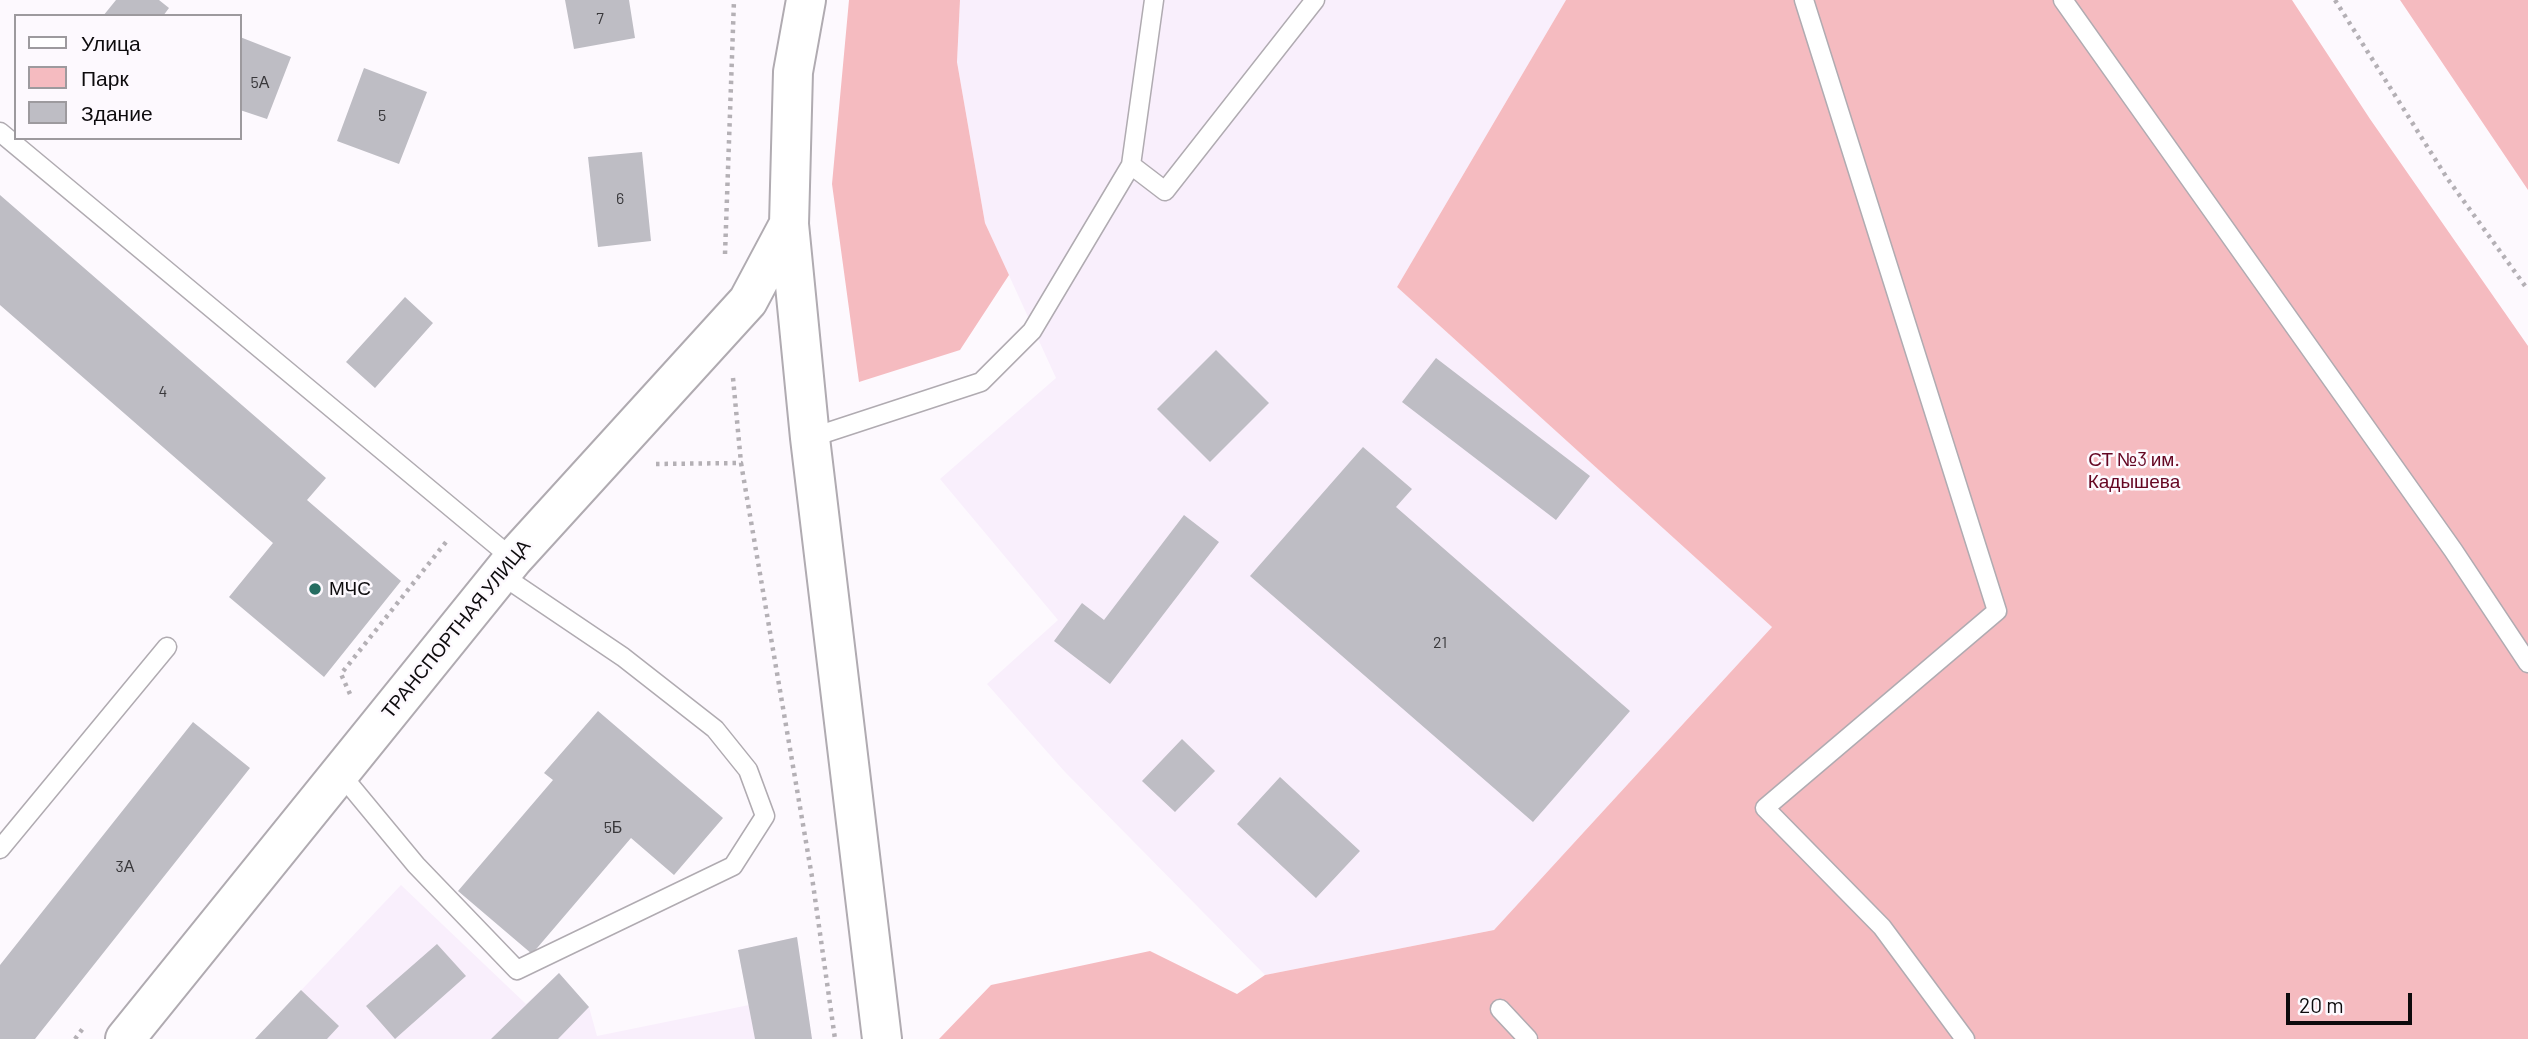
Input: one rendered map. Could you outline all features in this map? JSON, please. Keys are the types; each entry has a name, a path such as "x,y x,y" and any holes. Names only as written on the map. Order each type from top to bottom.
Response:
{"street":[{"name":"ТРАНСПОРТНАЯ УЛИЦА","path":"806,0 793,72 789,224 810,439 882,1039"},
{"name":"ТРАНСПОРТНАЯ УЛИЦА","path":"125,1039 506,567 748,301 789,224"}],"lane":[{"path":"810,439 981,382 1032,331 1131,165 1154,0"},
{"path":"1131,165 1165,191 1315,0"},
{"path":"1804,0 1997,611 1765,808 1882,928 1965,1039"},
{"path":"2063,0 2453,550 2528,663"},
{"path":"0,132 464,519 506,567 704,721 748,770 765,816 733,866 517,970 416,865 339,772"},
{"path":"0,849 167,647"},
{"path":"1500,1009 1528,1039"}],"path":[{"path":"2335,0 2447,178 2528,290"},
{"path":"600,464 741,463 812,877 835,1039"},
{"path":"354,701 341,674 464,519"}],"shaded area":[{"path":"960,0 1566,0 1397,287 1772,627 1494,930 1265,975 1065,772 987,684 1058,620 940,479 1056,378 985,223 957,62"},
{"path":"401,885 526,1004 559,973 589,1007 597,1036 749,1005 738,950 797,937 812,1039 255,1039"}],"green space":[{"path":"849,0 960,0 957,62 985,223 1009,275 960,350 859,382 832,184"},
{"name":"СТ №3 им. Кадышева","path":"1566,0 2292,0 2370,119 2528,346 2528,1039 939,1039 991,985 1150,951 1237,994 1265,975 1494,930 1772,627 1397,287"},
{"path":"2400,0 2528,0 2528,190"}],"building":[{"path":"116,0 159,0 169,8 164,14 105,14"},
{"path":"565,0 629,0 635,38 574,49"},
{"path":"242,38 291,57 267,119 242,111"},
{"path":"364,68 427,92 399,164 337,141"},
{"path":"642,152 651,241 598,247 588,157"},
{"path":"0,195 326,478 307,500 401,581 324,677 229,597 273,543 0,305"},
{"path":"405,297 433,323 375,388 346,362"},
{"path":"1216,350 1269,403 1210,462 1157,409"},
{"path":"1436,358 1590,476 1556,520 1402,402"},
{"path":"1363,447 1412,489 1396,507 1630,711 1533,822 1250,576"},
{"path":"1184,515 1219,542 1110,684 1054,641 1082,603 1104,620"},
{"path":"598,711 723,818 674,875 631,838 532,954 458,891 553,780 544,773"},
{"path":"193,722 250,768 35,1039 0,1039 0,965"},
{"path":"1182,739 1215,771 1175,812 1142,781"},
{"path":"1280,777 1360,851 1316,898 1237,824"},
{"path":"797,937 812,1039 755,1039 738,950"},
{"path":"437,944 466,976 395,1039 366,1006"},
{"path":"559,973 589,1007 558,1039 491,1039"},
{"path":"301,990 339,1026 327,1039 255,1039"}],"place":[{"name":"МЧС","path":"315,589"}]}
